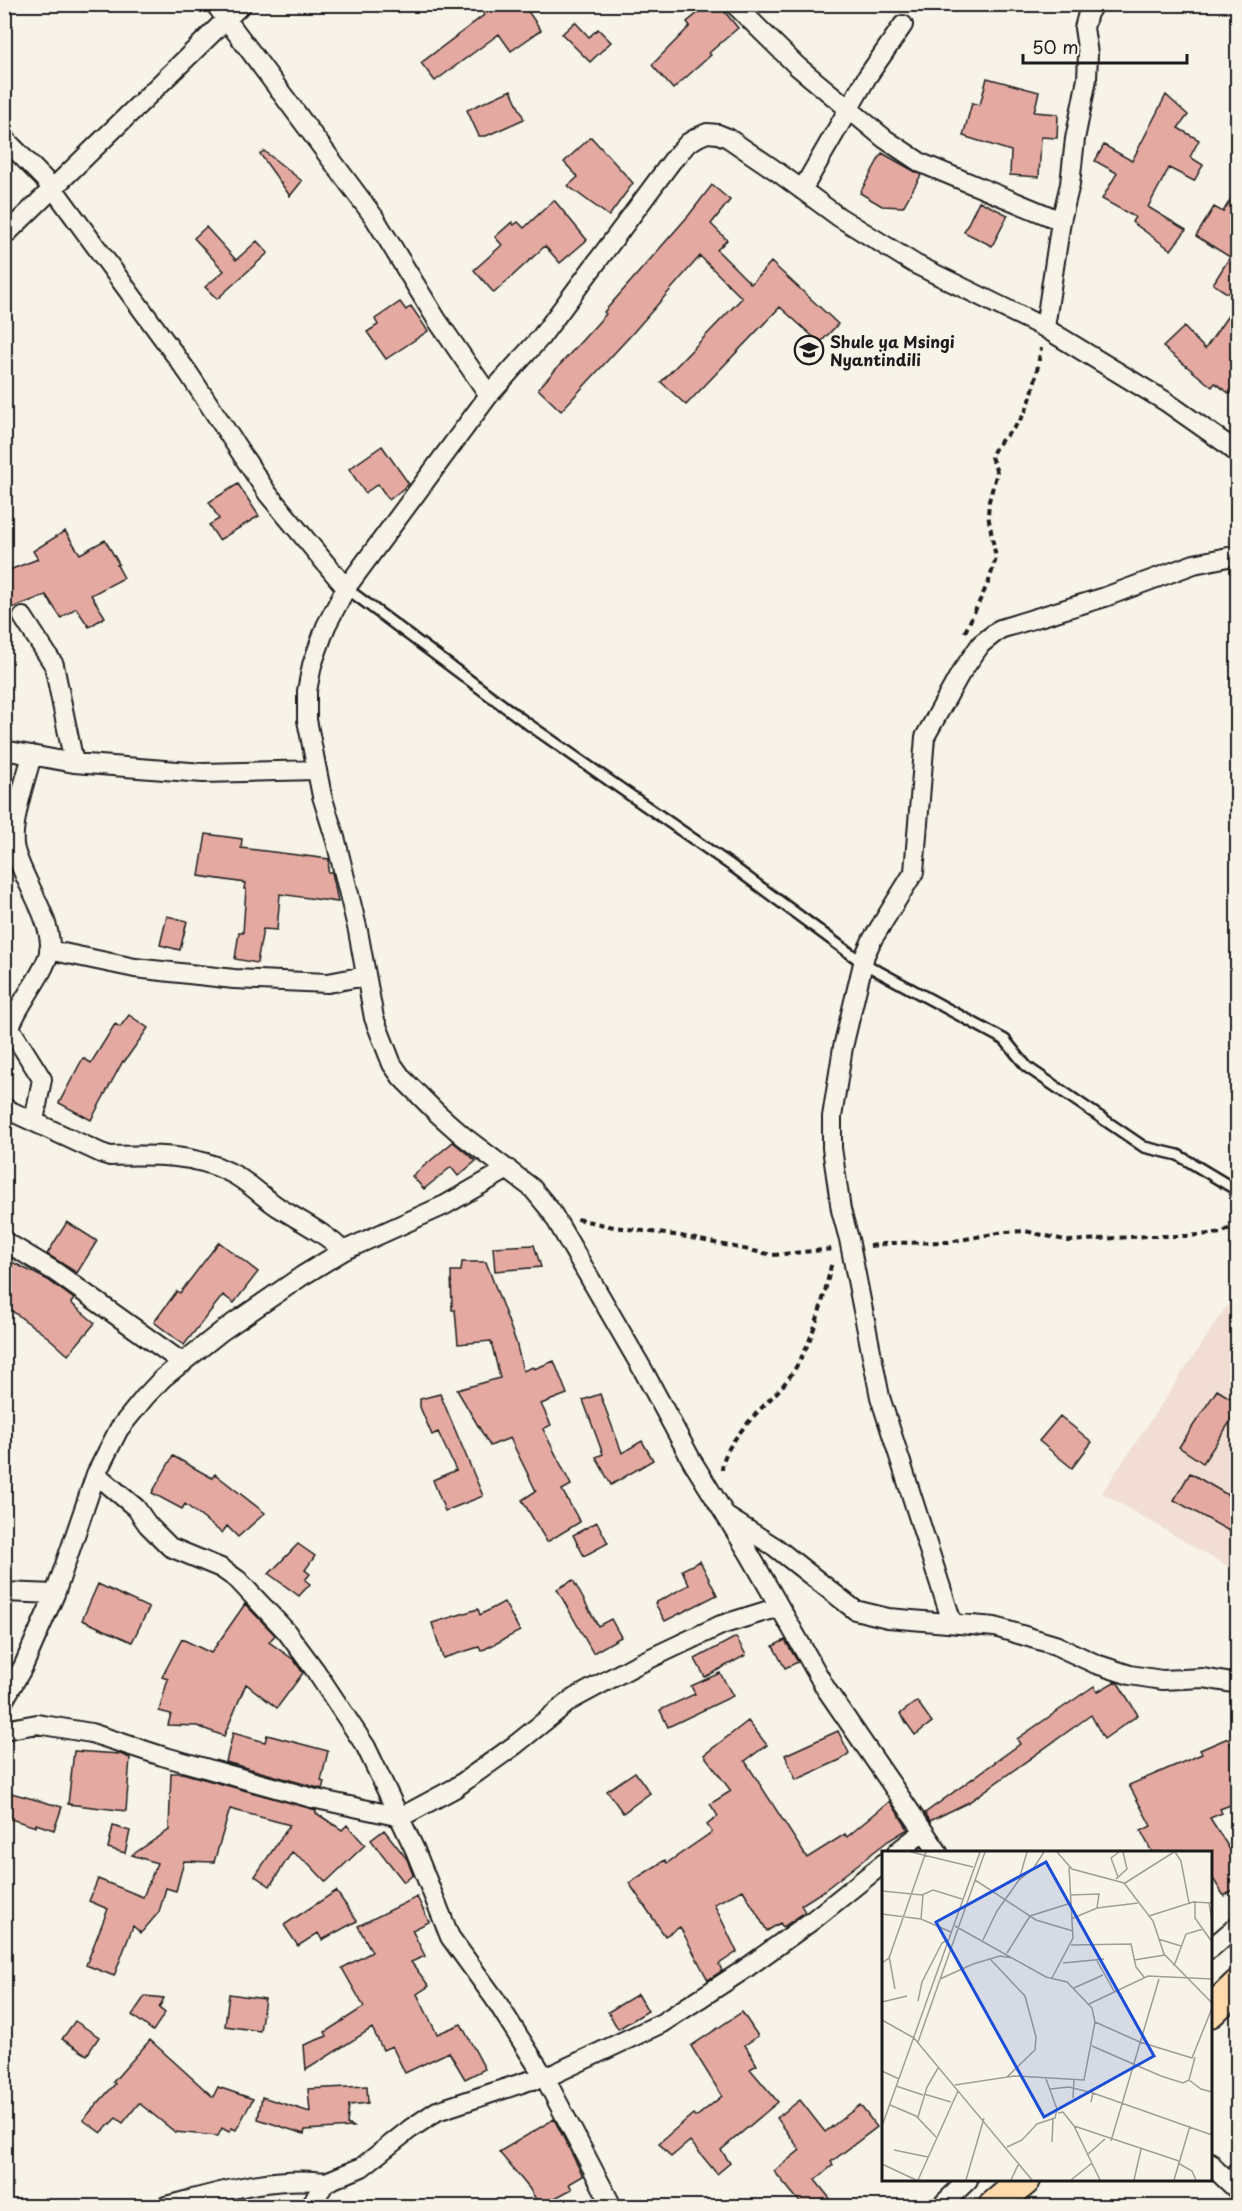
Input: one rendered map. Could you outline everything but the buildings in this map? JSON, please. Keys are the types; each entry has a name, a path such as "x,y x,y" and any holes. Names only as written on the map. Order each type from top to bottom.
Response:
{"highway":[{"path":"994,2206 1024,2181"}],"street":[{"path":"215,4 374,217 437,320 489,395"},
{"path":"4,236 242,4"},
{"path":"734,4 797,66 885,139 921,163 1061,221"},
{"path":"1045,328 1061,221 1070,184 1075,139 1087,79 1088,54 1084,28 1088,13 1094,4"},
{"path":"802,190 881,55 903,25"},
{"path":"937,1851 826,1689 551,1211 531,1188 464,1136 402,1078 392,1064 374,1018 358,931 336,841 322,796 307,720 307,691 312,665 326,626 346,588 489,395 541,337 672,161 688,143 707,133 728,138 839,217 915,264 1045,328 1165,401 1238,454"},
{"path":"4,138 52,188 189,374 268,494 346,588"},
{"path":"952,1622 880,1396 842,1248 841,1210 832,1148 832,1117 843,1047 863,963 872,940 914,872 926,737 955,683 975,651 989,635 999,628 1105,597 1194,564 1238,555"},
{"path":"23,617 54,665 74,763"},
{"path":"4,750 74,763 204,773 317,770"},
{"path":"32,755 16,816 14,847 42,916 48,935 49,950 10,1028 42,1079 34,1120"},
{"path":"49,950 135,968 234,979 328,983 365,976"},
{"path":"4,1108 110,1156 172,1156 191,1159 229,1172 278,1207 325,1235 343,1251"},
{"path":"4,1700 23,1667 55,1594 96,1474 112,1441 131,1413 163,1378 252,1309 343,1251 445,1205 508,1169"},
{"path":"4,1241 54,1272 183,1363"},
{"path":"96,1474 136,1508 148,1525 170,1547 220,1568 238,1580 286,1631 315,1670 366,1747 400,1817 450,1937 495,1999 545,2078 612,2206"},
{"path":"723,1513 775,1547 855,1610 888,1618 952,1622 1019,1633 1130,1675 1162,1680 1203,1678 1238,1684"},
{"path":"4,1592 55,1594"},
{"path":"4,1730 38,1724 91,1733 162,1756 312,1798 400,1817 455,1788 515,1745 571,1700 634,1666 722,1625 780,1608"},
{"path":"898,1851 923,1832"},
{"path":"166,2206 240,2188 304,2180 326,2182 362,2167 437,2111 528,2081 545,2078 662,2023 742,1971 813,1920 882,1865"},
{"path":"1212,1947 1238,1925"},
{"path":"1212,2165 1238,2191"},
{"path":"941,2206 967,2181"},
{"path":"310,2206 326,2182"}],"lane":[{"path":"346,588 528,724 732,866 863,963 1005,1040 1027,1066 1144,1147 1178,1155 1238,1191"}],"path":[{"path":"975,651 966,638 965,630 989,581 996,558 988,515 989,501 997,472 992,457 995,448 1021,419 1028,406 1045,328"},
{"path":"551,1211 592,1222 681,1236 773,1255 891,1243 949,1242 1004,1232 1026,1231 1069,1241 1187,1236 1222,1233 1238,1223"},
{"path":"723,1513 726,1496 723,1462 745,1428 789,1380 798,1366 842,1248"}],"shaded area":[{"path":"1237,1291 1237,1572 1102,1493"}],"place":[{"name":"Shule ya Msingi Nyantindili","path":"809,350"}]}
